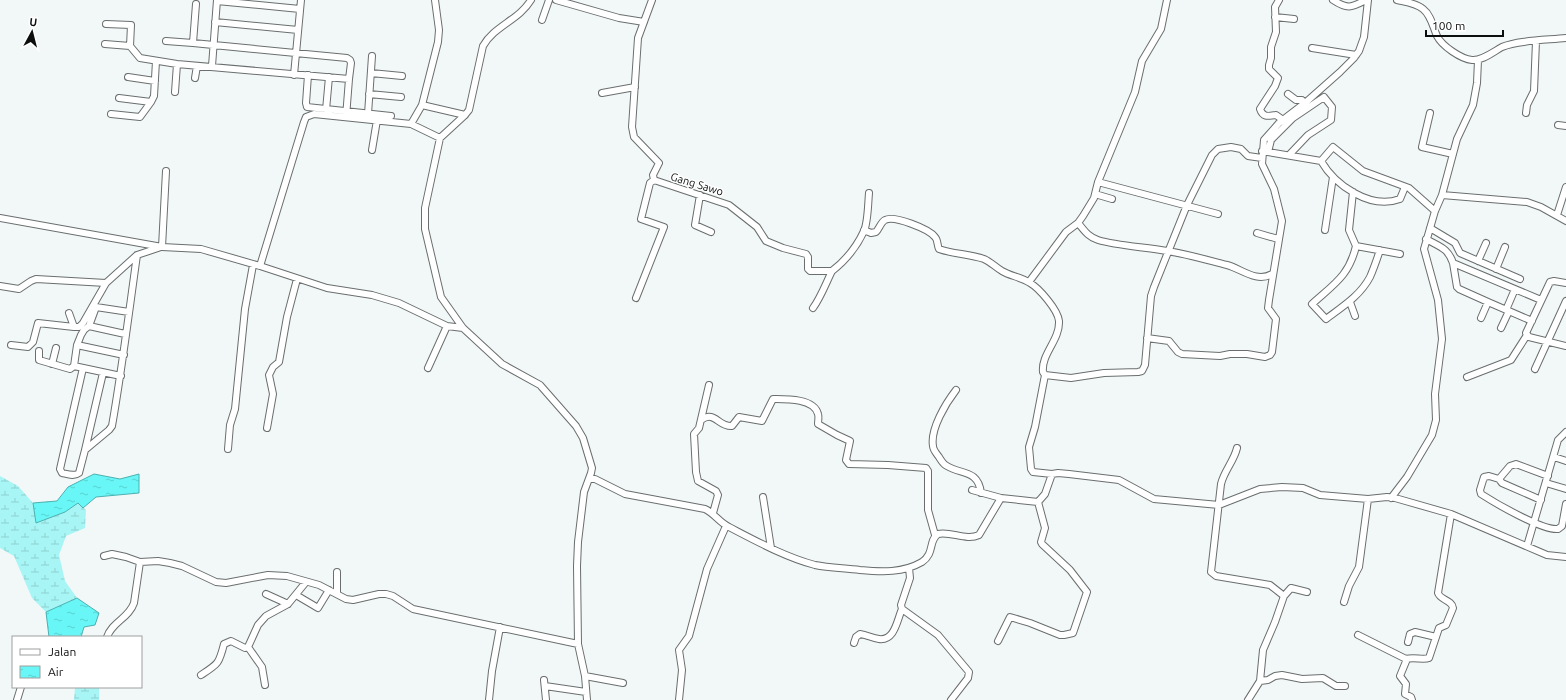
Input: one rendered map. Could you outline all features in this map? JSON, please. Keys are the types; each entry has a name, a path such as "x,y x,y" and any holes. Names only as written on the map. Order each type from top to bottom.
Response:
{"street":[{"path":"212,66 217,0 300,8"},
{"path":"294,75 301,0"},
{"path":"412,124 422,104 439,30 435,0"},
{"path":"530,0 522,11 503,24 485,42 471,105 465,115 440,138 426,202 425,229 441,297 463,328 502,364 540,385 576,426 583,438 591,462 591,473 584,492 578,542 578,644 585,676 587,700"},
{"path":"542,20 549,0"},
{"path":"556,0 619,18 644,22"},
{"name":"Gang Sawo","path":"652,0 639,31 632,134 659,163 653,176 654,180 724,202 734,208 757,227 766,241 783,248 806,254 808,257 809,270 832,271"},
{"path":"1030,282 1066,232 1078,223 1096,194 1098,182 1135,92 1142,61 1161,29 1167,0"},
{"path":"1279,0 1275,7 1276,32 1271,47 1271,58 1269,65 1269,69 1278,78 1275,86 1260,109 1264,115 1269,117 1276,115 1283,120"},
{"path":"1147,338 1169,341 1182,354 1265,356 1270,355 1272,352 1276,325 1275,317 1268,308 1282,216 1274,189 1262,164 1267,135 1305,103 1356,55 1364,37 1367,0 1349,7 1340,5 1334,0"},
{"path":"1397,0 1409,1 1420,6 1426,12 1438,38 1444,44 1466,58 1478,60 1504,46 1516,43 1566,38"},
{"path":"193,43 196,4"},
{"path":"1275,17 1294,19"},
{"path":"215,22 298,30"},
{"path":"106,24 131,25 130,46 140,58 177,64 349,79"},
{"path":"166,41 347,58 351,63 346,114"},
{"path":"1526,114 1527,105 1534,88 1536,41"},
{"path":"105,44 130,46"},
{"path":"1312,48 1356,55"},
{"path":"368,114 372,56"},
{"path":"1391,498 1407,477 1432,435 1436,420 1435,394 1442,339 1438,300 1424,249 1435,211 1442,195 1457,139 1473,105 1478,60"},
{"path":"111,114 140,117 154,96 156,61"},
{"path":"175,92 177,64"},
{"path":"195,78 197,66"},
{"path":"371,73 402,76"},
{"path":"308,75 306,105 310,108 377,120 412,124 440,138"},
{"path":"128,77 155,81"},
{"path":"326,110 329,78"},
{"path":"602,93 635,87"},
{"path":"369,94 400,97"},
{"path":"1288,94 1296,100 1302,100 1305,103"},
{"path":"1264,154 1271,140 1293,118 1324,97 1332,107 1331,120 1308,135 1289,155"},
{"path":"119,98 151,102"},
{"path":"422,104 465,115"},
{"path":"1430,113 1422,147 1453,154"},
{"path":"228,449 230,425 235,409 245,309 257,266 305,119 314,114 368,114 391,116"},
{"path":"372,150 377,120"},
{"path":"1558,125 1566,126"},
{"path":"1321,161 1333,147 1363,171 1405,187 1418,194 1435,211"},
{"path":"1045,375 1071,378 1104,373 1142,371 1145,365 1151,296 1187,205 1212,155 1218,149 1238,148 1247,155 1289,155 1321,161 1328,173 1348,189 1377,202 1394,201 1400,199 1405,187"},
{"path":"162,246 166,171"},
{"path":"1325,230 1333,177"},
{"path":"636,298 664,227 641,219 650,183 654,180"},
{"path":"1098,182 1218,214"},
{"path":"1557,215 1566,187"},
{"path":"1353,192 1349,230 1356,246 1353,258 1347,271 1312,304 1326,319 1350,302 1363,287 1370,276 1380,250"},
{"path":"813,308 820,299 822,291 832,271 850,254 864,230 869,194"},
{"path":"1096,194 1112,199"},
{"path":"700,195 695,225 711,232"},
{"path":"1442,195 1527,202 1541,206 1566,221"},
{"path":"0,218 162,246 201,250 327,288 372,295 399,303 447,326 463,328"},
{"path":"864,230 871,233 876,232 884,221 888,219 906,222 932,234 937,240 939,249 984,259 1003,271 1030,282 1043,294 1057,313 1059,319 1056,337 1044,366 1043,372 1045,375 1029,450 1032,471 1118,480 1154,499 1219,505 1260,489 1286,486 1303,488 1320,495 1368,499 1399,498 1451,514 1547,555 1566,557"},
{"path":"1078,223 1085,233 1099,240 1168,251 1229,265 1247,275 1265,276 1272,274"},
{"path":"1430,228 1454,243 1458,252 1520,279"},
{"path":"1257,233 1278,239"},
{"path":"1426,240 1443,248 1450,254 1457,287 1459,289 1532,321"},
{"path":"1478,261 1486,243"},
{"path":"11,345 28,347 33,342 38,323 74,328 79,327 106,283 137,255 162,246"},
{"path":"1356,246 1400,254"},
{"path":"1496,269 1505,247"},
{"path":"85,450 111,428 124,355 125,334 137,255"},
{"path":"1453,263 1541,300"},
{"path":"0,286 19,289 36,279 106,283"},
{"path":"267,428 273,394 269,375 272,367 279,362 287,317 297,279"},
{"path":"1467,377 1511,360 1527,335 1541,300 1551,281 1566,283"},
{"path":"1501,328 1515,289"},
{"path":"1535,369 1566,301"},
{"path":"1350,302 1355,316"},
{"path":"1481,318 1488,302"},
{"path":"74,366 77,345 84,330 89,326 96,307 129,312"},
{"path":"69,313 74,328"},
{"path":"89,326 125,334"},
{"path":"428,368 447,326"},
{"path":"1527,335 1566,346"},
{"path":"77,345 124,355"},
{"path":"52,364 56,348"},
{"path":"39,351 39,360 70,369 74,366 120,376"},
{"path":"83,368 60,468 60,472 72,475 78,474 103,372"},
{"path":"709,385 699,428 694,434 696,472 698,481 716,492 718,495 713,513"},
{"path":"956,390 949,399 940,417 934,434 933,448 948,467 968,474 975,479 980,486 981,493"},
{"path":"589,478 595,479 625,494 644,499 699,507 713,513 726,526 804,562 829,567 873,571 896,571 909,568 923,561 929,555 935,536 926,496 928,471 926,468 847,462 850,441 837,436 818,424 818,415 811,405 794,399 773,399 762,421 739,417 732,426 726,426 711,417 705,417 701,420"},
{"path":"1527,546 1558,440 1566,432"},
{"path":"1237,448 1235,458 1223,476 1211,572 1216,576 1270,586 1284,596"},
{"path":"1554,457 1566,461"},
{"path":"1500,479 1510,466 1516,464 1548,476"},
{"path":"1038,502 1046,494 1052,474"},
{"path":"1541,500 1502,483 1500,479 1486,476 1484,477 1480,490 1481,494 1510,511 1550,529 1558,529 1562,526 1566,504"},
{"path":"1546,483 1566,489"},
{"path":"972,490 1001,498 1038,502"},
{"path":"763,497 771,548"},
{"path":"935,536 941,533 968,537 979,535 1001,498"},
{"path":"1344,602 1349,586 1359,567 1368,499"},
{"path":"998,641 1010,617 1026,621 1060,635 1073,633 1087,594 1086,589 1070,570 1042,544 1041,542 1045,528 1038,502"},
{"path":"1358,635 1407,659 1412,657 1428,659 1439,628 1446,624 1453,608 1451,603 1438,593 1451,514"},
{"path":"679,700 682,670 679,650 689,636 707,569 726,526"},
{"path":"104,556 112,554 140,562 170,562 216,582 226,582 268,575 287,576 319,585 346,599 353,600 379,594 386,594 393,596 413,609 578,644"},
{"path":"108,636 110,630 130,612 133,606 140,562"},
{"path":"854,643 856,637 860,634 878,639 891,635 894,631 902,609 901,605 910,578 909,568"},
{"path":"337,572 337,594"},
{"path":"248,647 258,625 266,616 288,604 306,582"},
{"path":"1248,700 1260,681 1264,650 1284,596 1291,588 1307,592"},
{"path":"296,595 318,608 329,590"},
{"path":"266,594 288,604"},
{"path":"902,609 938,635 969,672 968,678 951,700"},
{"path":"490,700 492,671 500,627"},
{"path":"1408,642 1410,634 1415,632 1436,637"},
{"path":"200,675 219,662 224,644 231,641 245,648 248,647"},
{"path":"248,647 262,667 265,685"},
{"path":"1407,659 1400,676 1406,684 1405,694 1411,697 1412,700"},
{"path":"1260,681 1282,675 1302,679 1323,678 1336,686 1346,686"},
{"path":"585,676 623,683"},
{"path":"546,700 545,683 586,692"},
{"path":"17,700 21,688"}],"green space":[{"path":"0,476 18,486 33,503 36,523 65,512 78,503 86,510 85,528 66,536 59,555 65,581 77,598 46,612 32,598 14,556 0,548"},
{"path":"75,688 99,688 99,700 74,700"}],"water":[{"path":"94,474 120,479 139,474 139,493 96,497 83,508 78,503 65,512 36,523 33,503 57,501 68,487"},
{"path":"77,598 99,613 95,625 84,627 81,636 49,636 46,612"}]}
